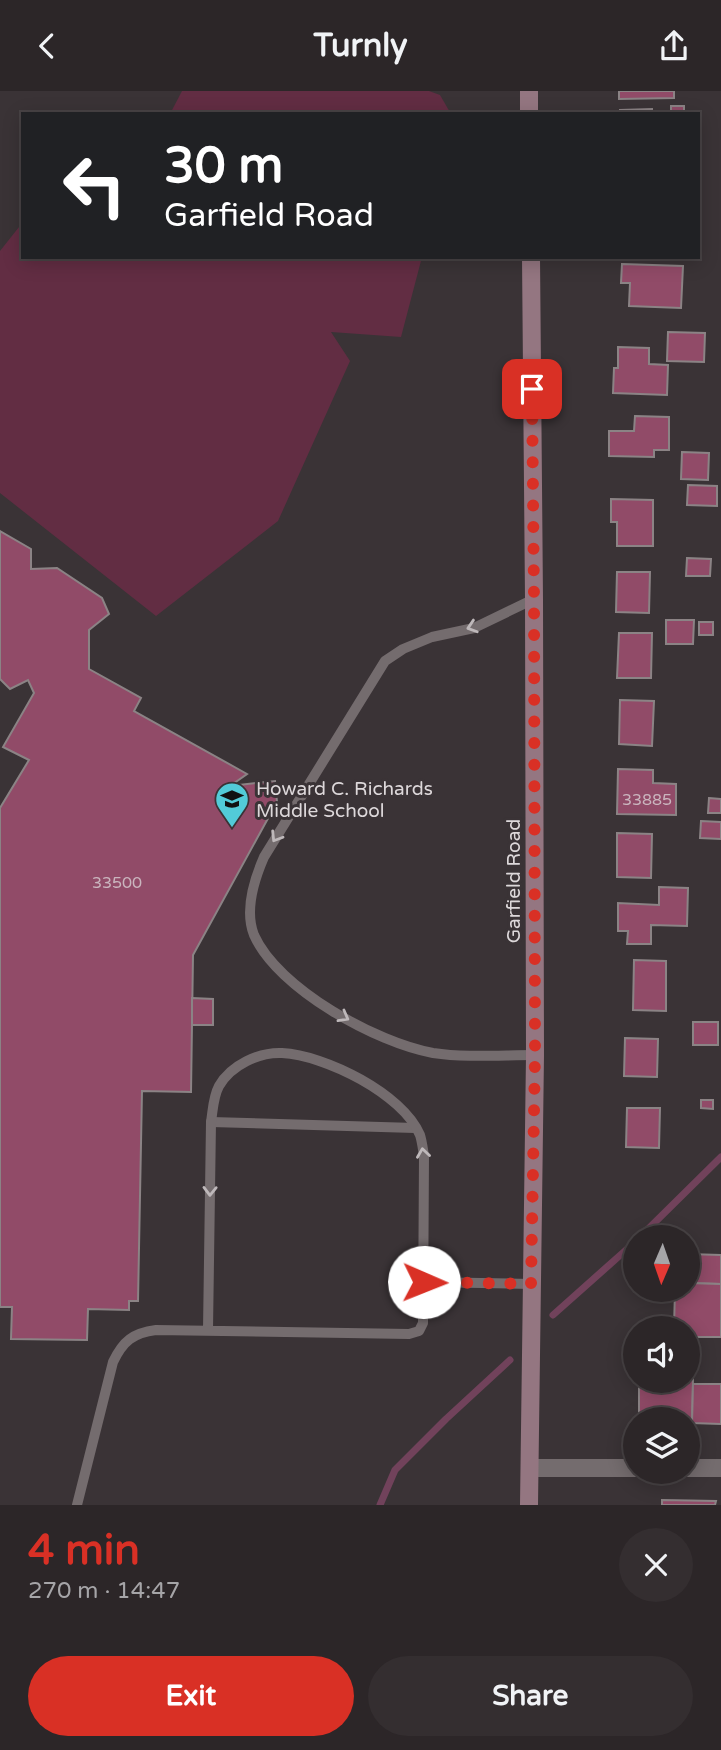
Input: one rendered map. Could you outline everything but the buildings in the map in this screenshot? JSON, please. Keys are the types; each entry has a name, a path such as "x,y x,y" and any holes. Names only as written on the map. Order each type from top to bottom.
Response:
{"main road":[{"path":"529,91 529,112"},
{"name":"Garfield Road","path":"529,1505 535,1055 531,259"}],"street":[{"path":"530,1468 623,1468"},
{"path":"700,1468 721,1468"}],"lane":[{"path":"534,599 474,628 432,637 403,649 385,661 264,857 251,893 251,913 254,933 267,956 287,978 324,1005 365,1028 386,1038 431,1052 454,1055 535,1055"},
{"path":"77,1505 113,1363 120,1349 131,1338 156,1330 409,1334 419,1331 423,1323 424,1156 420,1135 404,1112 390,1099 352,1074 306,1056 282,1053 265,1054 249,1060 232,1070 219,1085 211,1122 208,1330"},
{"path":"211,1122 415,1128"},
{"path":"424,1282 531,1284"}],"shaded area":[{"path":"182,91 429,91 440,95 450,112 171,112"},
{"path":"21,225 21,259 421,259 401,337 331,332 350,361 278,521 156,616 0,493 0,251"}],"waterway":[{"path":"652,1225 721,1157"},
{"path":"553,1315 623,1253"},
{"path":"380,1505 395,1470 510,1360"}],"place":[{"name":"Howard C. Richards Middle School","path":"232,829"}],"route":[{"path":"424,1282 531,1284 535,1055 532,389"}]}
